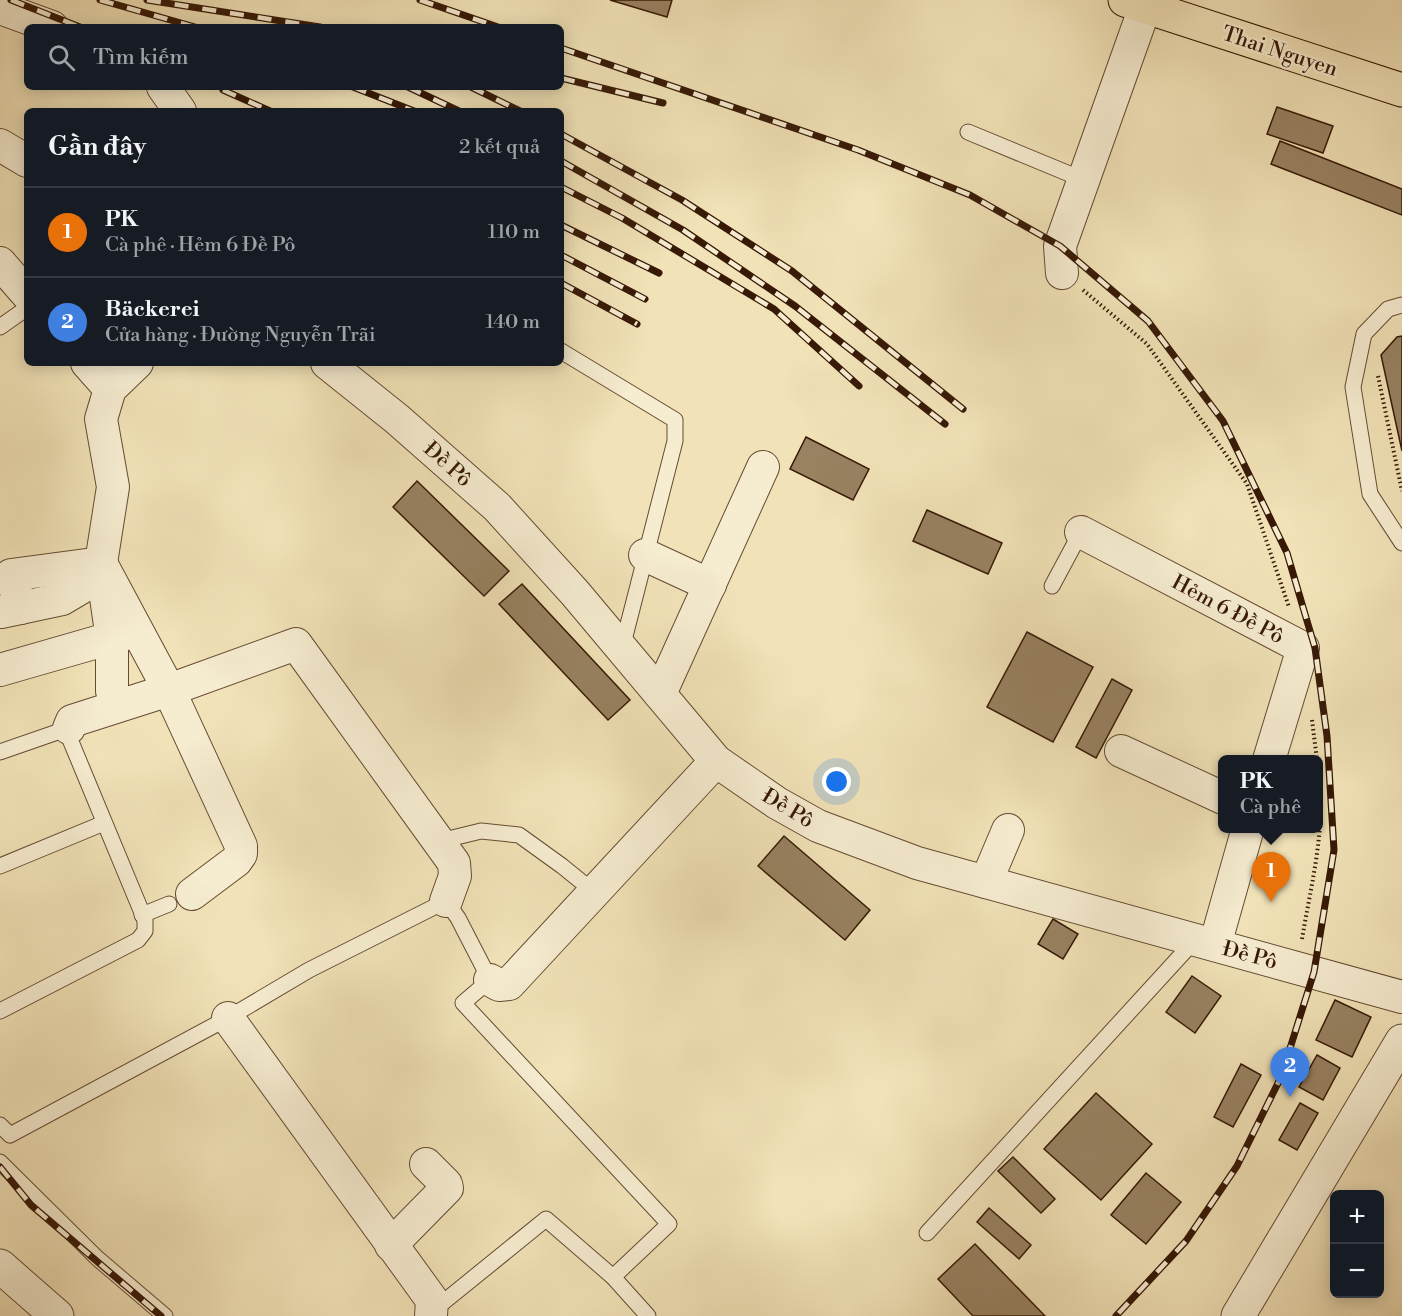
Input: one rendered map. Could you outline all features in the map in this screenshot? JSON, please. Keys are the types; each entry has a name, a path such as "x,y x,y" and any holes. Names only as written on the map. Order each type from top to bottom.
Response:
{"main road":[{"name":"Thai Nguyen","path":"1135,3 1402,90"}],"street":[{"path":"1062,273 1060,246 1084,180 1135,3"},
{"path":"0,8 44,24"},
{"path":"165,90 178,108"},
{"path":"0,263 24,291"},
{"path":"90,366 110,389"},
{"path":"134,366 110,389 101,419 113,487 101,563 125,635 169,690 241,846 241,854 236,861 181,899"},
{"name":"Đề Pô","path":"331,366 397,419 497,507 622,648 716,761 818,826 917,862 1402,997"},
{"path":"660,694 763,467"},
{"name":"Hẻm 6 Đề Pô","path":"1081,532 1303,648 1270,755"},
{"path":"645,555 710,585"},
{"path":"10,610 62,598 84,586 101,563"},
{"path":"0,670 125,635"},
{"path":"116,706 112,692 125,635"},
{"path":"69,728 72,721 169,690 296,644 454,862 455,876 446,901"},
{"path":"1121,750 1218,796"},
{"path":"490,980 499,985 509,984 716,761"},
{"path":"986,882 1008,830"},
{"path":"1205,943 1246,833"},
{"path":"228,1018 432,1300 436,1313"},
{"path":"1238,1316 1400,1051"},
{"path":"391,1245 447,1188 447,1184 426,1164"},
{"path":"0,1266 57,1316"}],"lane":[{"path":"968,132 1084,180"},
{"path":"1402,305 1388,309 1364,334 1353,387 1370,494 1402,543"},
{"path":"0,327 24,310"},
{"path":"564,353 675,420 675,441 622,648"},
{"path":"1052,586 1081,532"},
{"path":"0,752 69,728 69,737 142,915 145,931 138,940 0,1011"},
{"path":"0,866 105,823"},
{"path":"440,841 481,831 519,835 594,892"},
{"path":"142,915 181,899"},
{"path":"0,1125 10,1135 228,1018 309,970 446,901 458,918 490,980 463,1003 669,1224 613,1277"},
{"path":"927,1233 1205,943"},
{"path":"0,1162 97,1258 165,1316"},
{"path":"436,1313 546,1219 613,1277 648,1316"}],"path":[{"path":"1062,273 1147,344 1247,484 1303,648"},
{"path":"1378,375 1402,491"},
{"path":"1311,712 1316,755"},
{"path":"1297,968 1319,833"}],"building":[{"path":"610,0 672,0 667,17"},
{"path":"1277,107 1333,126 1323,153 1267,134"},
{"path":"1280,141 1402,189 1402,215 1271,164"},
{"path":"1402,336 1402,451 1381,355 1397,337"},
{"path":"806,437 869,469 853,500 790,469"},
{"path":"417,481 509,571 484,596 393,507"},
{"path":"927,510 1002,543 988,574 913,541"},
{"path":"522,584 630,700 608,720 499,604"},
{"path":"1027,632 1093,667 1053,742 987,707"},
{"path":"1112,679 1132,690 1096,758 1076,747"},
{"path":"784,836 870,910 845,940 758,866"},
{"path":"1053,919 1078,934 1063,959 1038,944"},
{"path":"1192,976 1221,996 1195,1033 1166,1012"},
{"path":"1335,1000 1371,1017 1352,1057 1316,1040"},
{"path":"1317,1055 1340,1068 1323,1100 1299,1087"},
{"path":"1241,1064 1261,1075 1233,1127 1214,1117"},
{"path":"1096,1093 1152,1144 1101,1200 1044,1149"},
{"path":"1300,1103 1318,1113 1297,1150 1279,1140"},
{"path":"1013,1157 1055,1199 1041,1213 998,1171"},
{"path":"1146,1173 1181,1202 1146,1244 1111,1215"},
{"path":"989,1208 1031,1245 1019,1259 977,1222"},
{"path":"975,1244 1045,1316 973,1316 938,1279"}],"railway":[{"path":"11,0 72,24"},
{"path":"100,0 184,24"},
{"path":"147,0 301,24"},
{"path":"420,0 489,24"},
{"path":"564,49 858,150 970,195 1060,246 1148,321 1223,421 1287,553 1315,648 1327,736 1334,850 1314,972 1281,1077 1237,1166 1186,1241 1116,1316"},
{"path":"564,79 663,103"},
{"path":"223,90 263,108"},
{"path":"361,90 406,108"},
{"path":"414,90 453,108"},
{"path":"477,90 514,108"},
{"path":"564,136 682,200 792,271 963,409"},
{"path":"564,163 683,230 795,306 945,424"},
{"path":"564,189 622,218 774,309 859,386"},
{"path":"564,226 659,273"},
{"path":"564,257 645,299"},
{"path":"564,285 637,324"},
{"path":"0,1167 31,1205 161,1316"}],"place":[{"name":"PK","path":"1271,902"},
{"name":"Bäckerei","path":"1290,1097"}]}
